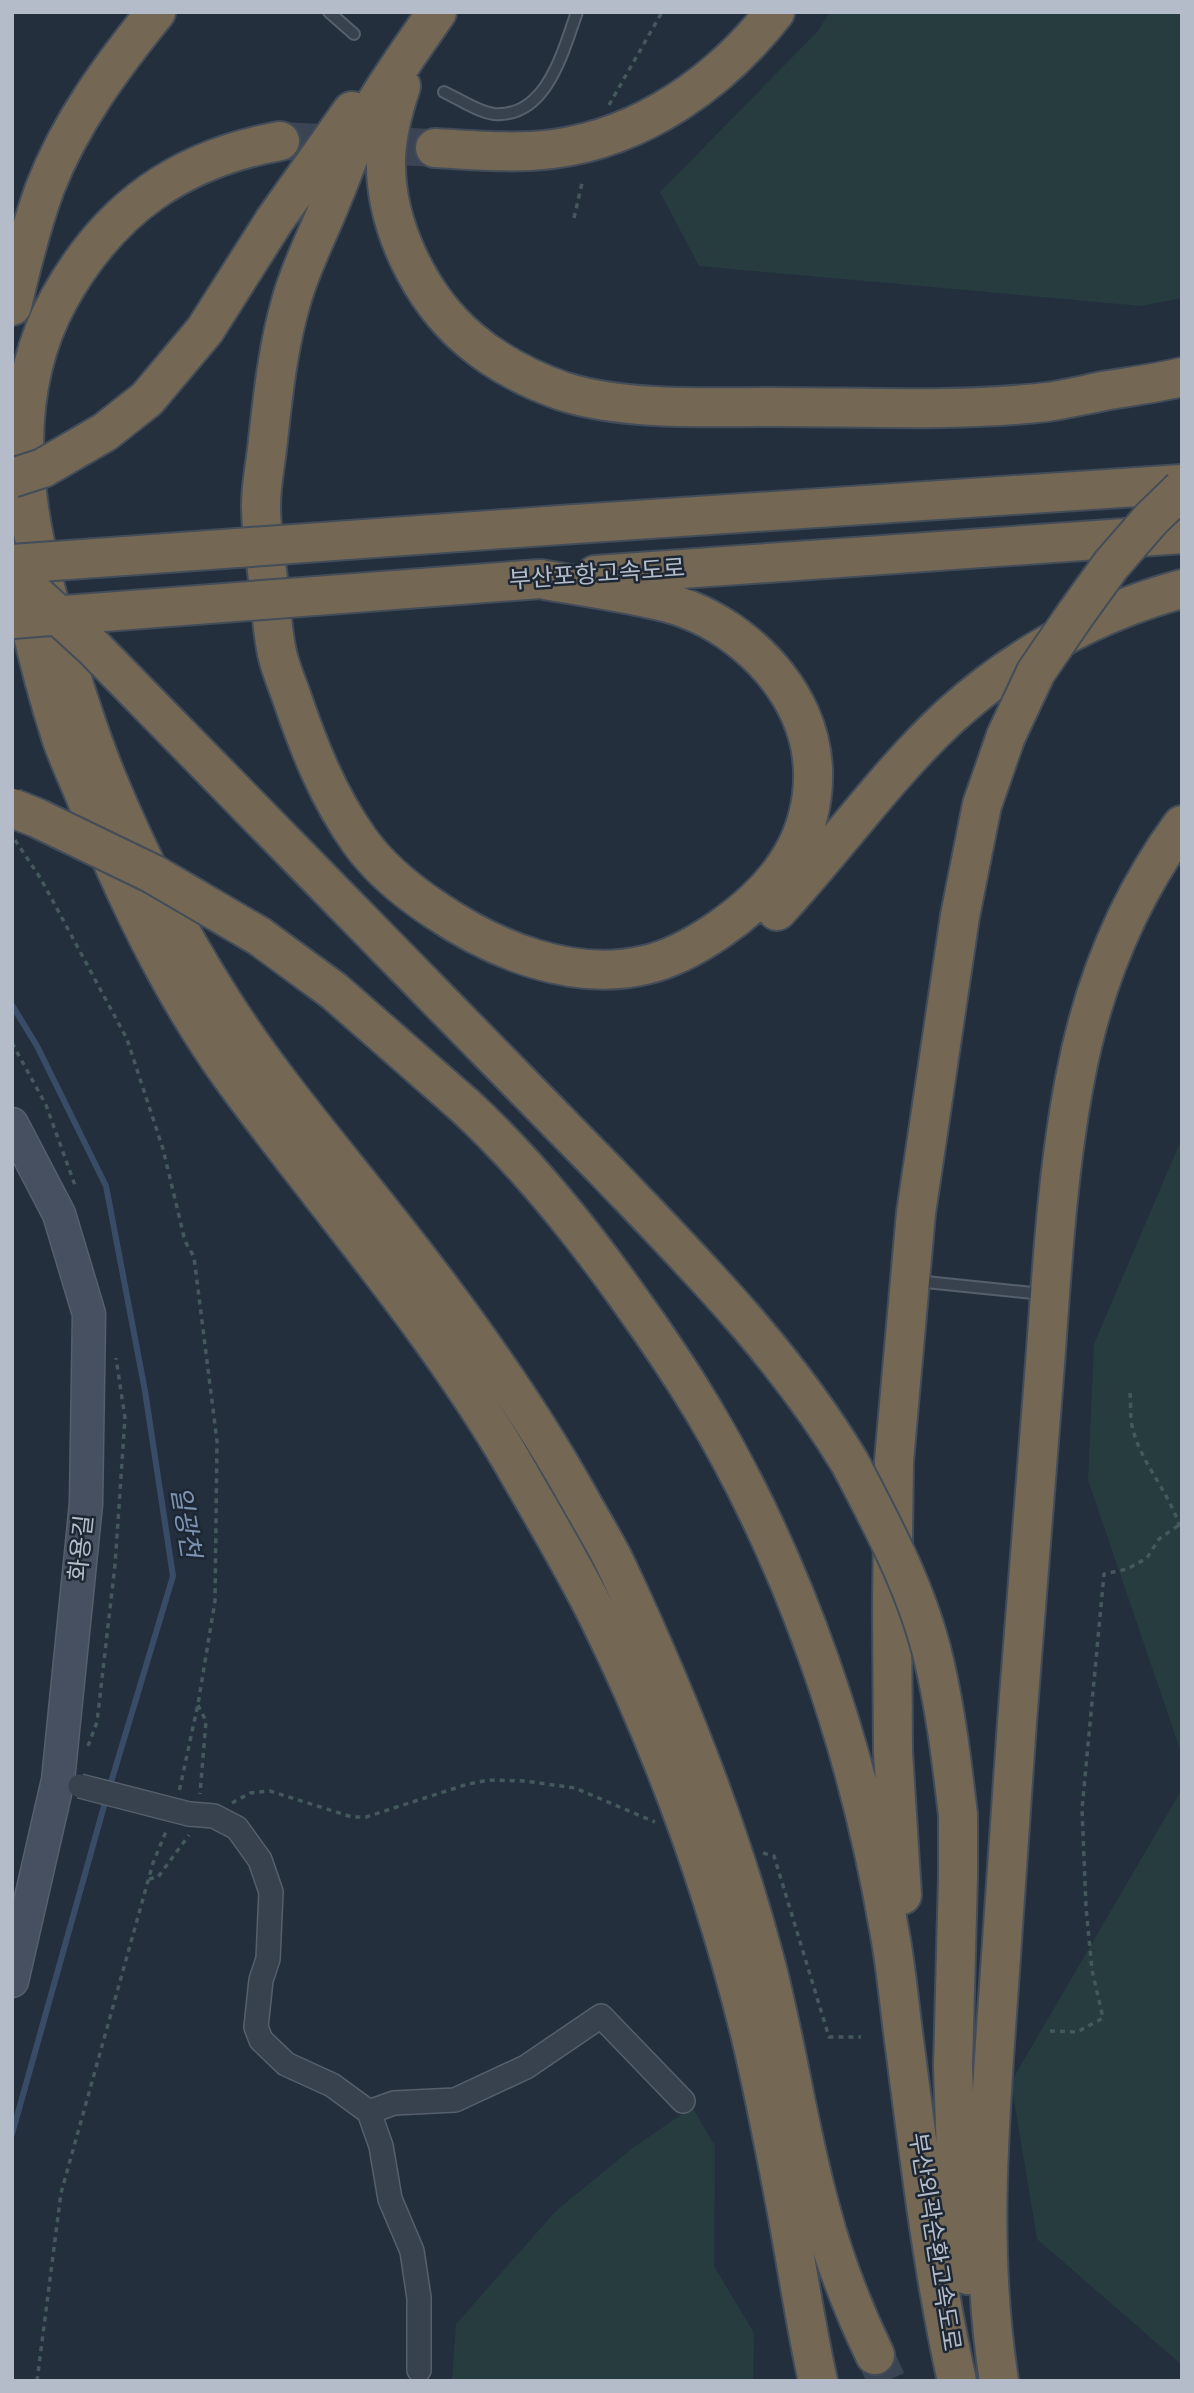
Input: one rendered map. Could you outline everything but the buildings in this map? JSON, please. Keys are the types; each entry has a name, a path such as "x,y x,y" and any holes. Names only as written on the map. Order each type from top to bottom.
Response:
{"highway":[{"path":"12,306 22,260 46,187 75,125 122,54 156,12"},
{"path":"435,148 513,152 553,149 619,132 647,120 708,82 735,58 775,12"},
{"path":"12,478 43,468 105,432 147,398 205,330 274,221 345,121 428,13"},
{"path":"428,13 400,87 389,125 386,160 388,193 398,232 417,274 440,308 468,339 499,362 531,380 579,395 646,404 734,407 965,407 1048,402 1182,377"},
{"path":"428,13 364,123 291,301 273,395 261,504 277,654 305,737 329,792 362,844 410,892 464,930 525,956 569,967 610,969 645,965 678,954 738,917 766,892 785,867 800,840 814,787 809,740 787,689 767,663 736,637 706,618 672,604 540,579"},
{"path":"345,121 295,223 260,346 249,458 247,552 260,637 275,707 304,782 333,835 348,856 411,922 480,964 543,985 594,988 642,984 682,973 720,955 749,936 776,912 910,757 949,717 992,681 1041,648 1110,613 1182,589"},
{"path":"279,141 244,147 212,158 130,208 87,253 55,307 39,343 27,398 22,444 27,507 41,576 82,711 108,782 184,938 221,1001 263,1062 423,1266 508,1383 561,1465 613,1558 662,1667 707,1779 738,1869 783,2034 820,2208 853,2310 875,2355"},
{"path":"12,564 1182,484"},
{"path":"912,2103 893,1752 894,1461 919,1187 960,916 982,805 1006,736 1036,672 1075,615 1135,538 1182,489"},
{"name":"부산포항고속도로","path":"12,619 1182,534"},
{"path":"12,540 42,675 64,745 116,872 172,984 232,1077 398,1293 467,1391 509,1458 598,1617 640,1710 679,1807 723,1934 749,2032 787,2209 818,2381"},
{"path":"12,573 104,658 608,1173 708,1279 790,1372 850,1463 897,1556 915,1601 934,1659 945,1718 958,1815 953,2067 958,2210 986,2381"},
{"path":"12,808 153,874 259,936 334,991 499,1137 550,1194 597,1253 653,1332 716,1433 742,1482 794,1592 828,1686 862,1799 889,1929 912,2103"},
{"path":"999,2381 991,2328 987,2252 988,2144 1058,1196 1075,1079 1095,999 1117,937 1140,890 1182,825"},
{"name":"부산외곽순환고속도로","path":"912,2103 944,2325 957,2381"}],"main road":[{"name":"화용길","path":"12,1124 59,1213 89,1314 86,1504 69,1783 12,1982"}],"street":[{"path":"69,1783 194,1812 237,1828 260,1860 271,1892 268,1959 261,1980 256,2027 261,2040 286,2064 332,2085 369,2112 381,2146 390,2199 412,2251 419,2298 419,2370"},
{"path":"369,2112 394,2103 455,2100 526,2067 601,2016 684,2101"}],"lane":[{"path":"329,12 354,34"},
{"path":"444,92 492,114 512,113 532,104 563,52 577,12"},
{"path":"910,1280 1050,1295"}],"path":[{"path":"607,109 662,12"},
{"path":"573,218 582,183"},
{"path":"12,836 41,879 127,1039 163,1149 185,1241 194,1257 217,1441 215,1601 198,1704 194,1812"},
{"path":"1050,2031 1077,2032 1103,2018 1092,1970 1086,1907 1083,1809 1104,1574 1127,1569 1147,1558 1159,1539 1180,1526 1174,1508 1143,1455 1132,1425 1130,1393"},
{"path":"149,1879 158,1877 190,1833 206,1721 198,1704"},
{"path":"194,1812 250,1793 270,1791 352,1817 366,1817 468,1784 489,1780 525,1781 575,1788 655,1822"},
{"path":"37,2381 61,2193 153,1863 168,1825"},
{"path":"761,1852 774,1856 829,2037 861,2037"}],"green space":[{"path":"830,12 1182,12 1182,298 1141,306 699,266 660,192 818,31"},
{"path":"1182,1138 1182,1755 1088,1480 1094,1344"},
{"path":"1182,1789 1182,2365 1037,2239 1011,2082"},
{"path":"692,2107 715,2146 714,2266 754,2333 753,2381 452,2381 456,2324 556,2211 630,2150"}],"waterway":[{"name":"일광천","path":"12,1005 37,1046 106,1186 145,1391 173,1576 109,1789"},
{"name":"일광천","path":"12,2134 106,1799"}],"tunnel":[{"path":"280,141 435,148"},
{"path":"875,2355 887,2381"}]}
